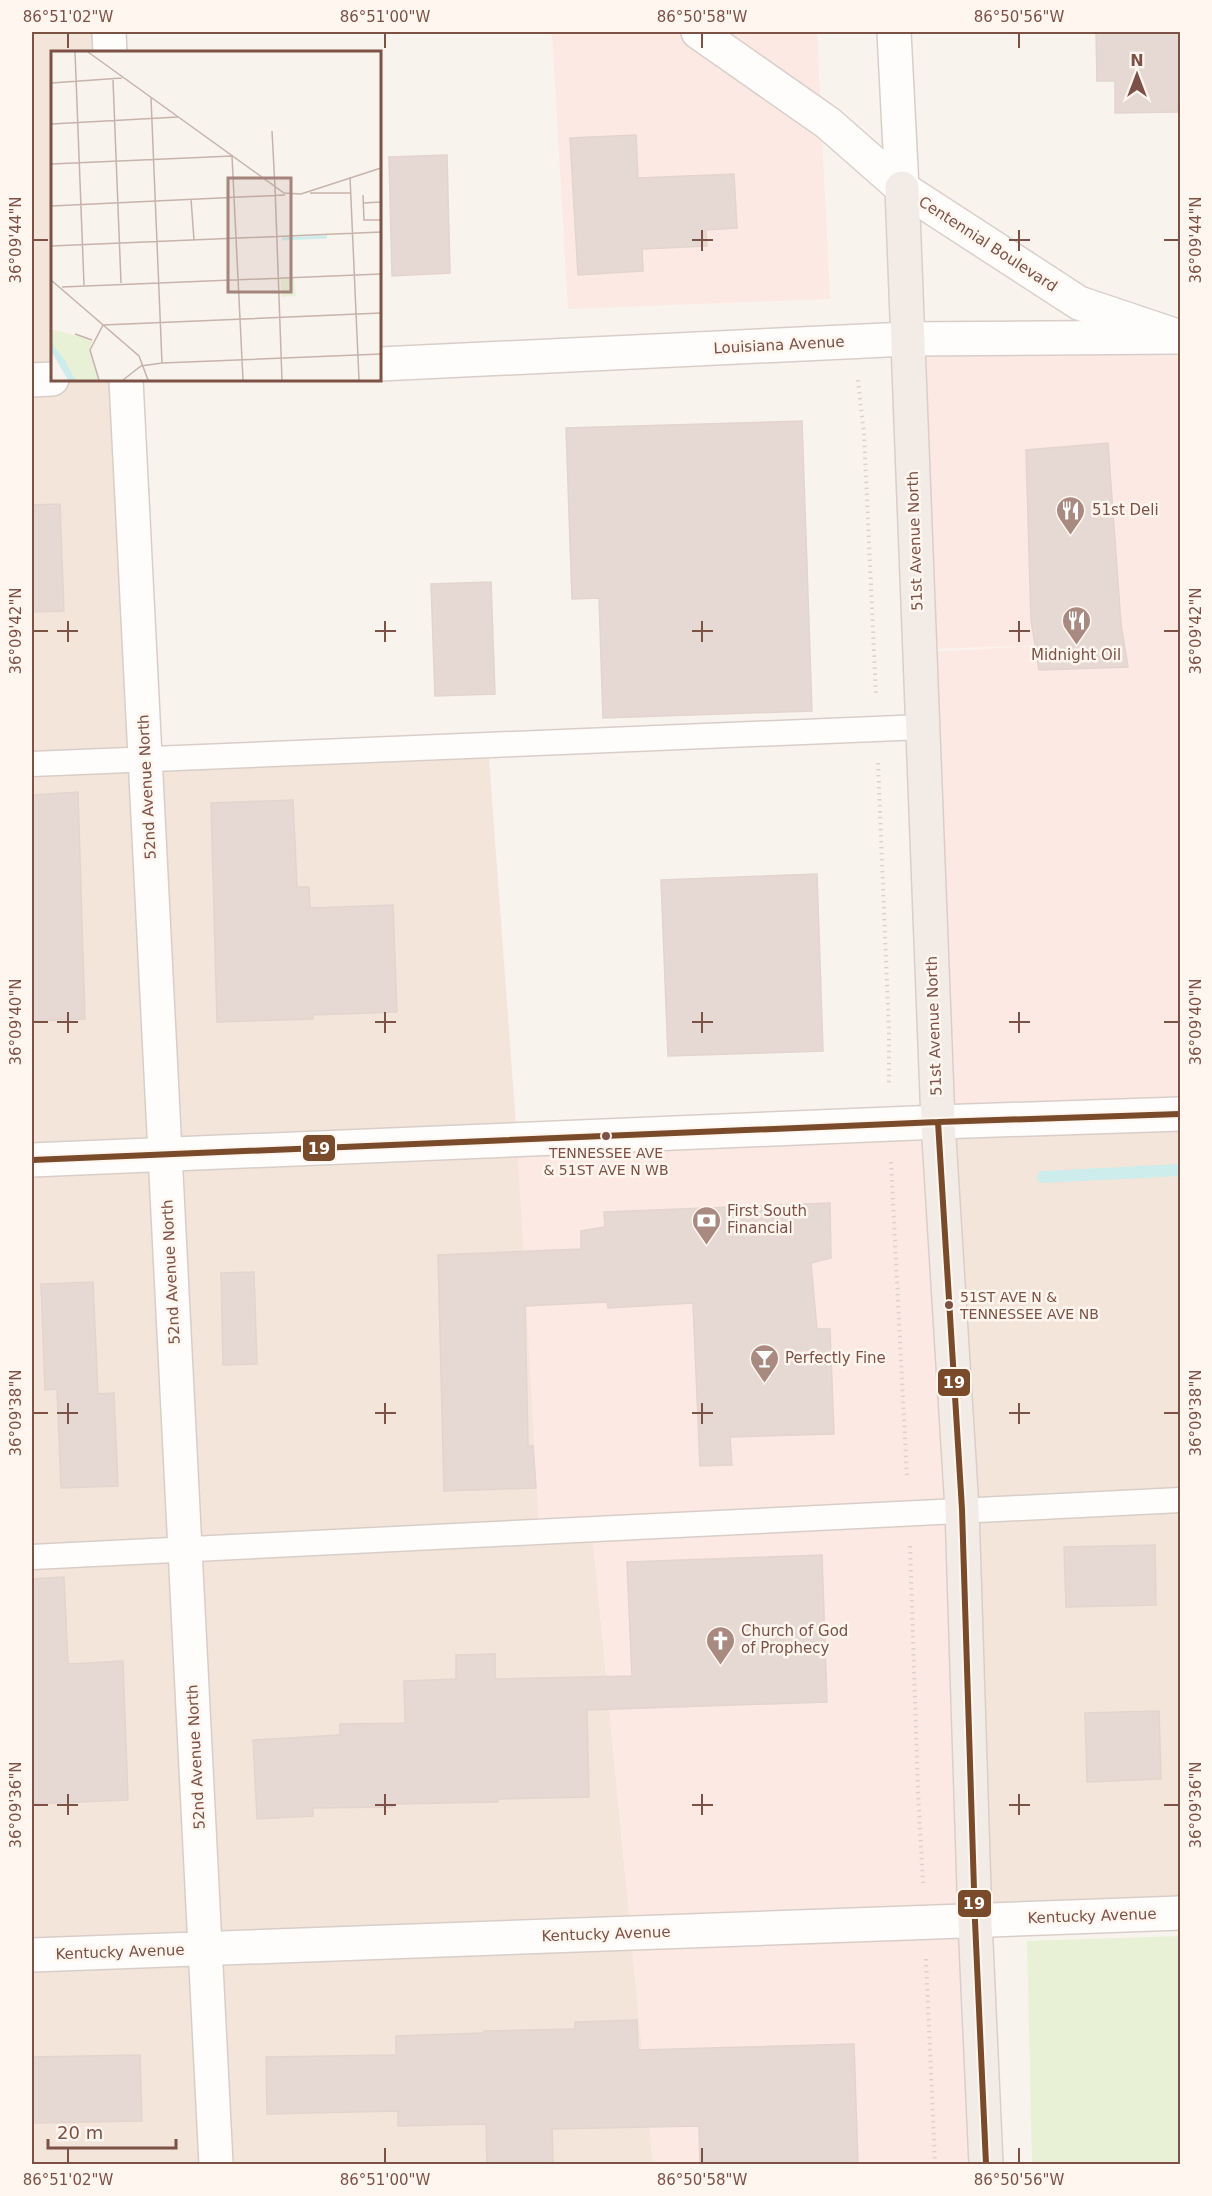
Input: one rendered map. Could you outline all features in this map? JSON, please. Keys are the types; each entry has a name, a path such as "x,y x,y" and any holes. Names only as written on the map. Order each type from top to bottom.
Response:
{"main road":[{"name":"51st Avenue North","path":"902,188 938,1122 962,1509 975,1921 986,2164"}],"street":[{"path":"109,32 110,51"},
{"name":"Centennial Boulevard","path":"698,32 828,123 902,188 1079,303 1179,337"},
{"name":"51st Avenue North","path":"894,32 902,188"},
{"name":"Louisiana Avenue","path":"381,364 907,339 1179,337"},
{"path":"32,380 51,379"},
{"name":"52nd Avenue North","path":"126,381 216,2164"},
{"path":"32,1160 1180,1114"},
{"name":"Kentucky Avenue","path":"32,1955 1180,1913"}],"lane":[{"path":"32,764 922,728"},
{"path":"32,1557 962,1509 1180,1500"}],"path":[{"path":"853,342 864,434 889,1032 889,1124 909,1512 918,1792 926,1923 935,2164"}],"shaded area":[{"path":"32,32 109,32 110,51 51,51 51,381 126,381 146,759 488,745 517,1139 592,1529 653,2164 32,2164"},
{"path":"552,32 817,32 830,299 568,309"},
{"path":"1180,323 1180,1112 938,1122 986,2164 653,2164 592,1529 539,1531 517,1139 937,1122 930,652 1070,644 932,649 924,341"},
{"path":"1180,1115 1180,1913 975,1921 938,1122"}],"green space":[{"path":"1180,1936 1180,2164 1032,2164 1027,1941"}],"building":[{"path":"1096,32 1180,32 1178,112 1115,113 1115,81 1097,81"},
{"path":"636,135 638,178 734,174 737,228 706,230 707,246 642,249 643,271 578,275 570,138"},
{"path":"447,155 450,273 392,276 389,157"},
{"path":"802,421 812,711 603,718 599,598 572,599 566,428"},
{"name":"51st Deli","path":"1108,443 1121,624 1128,667 1039,670 1031,620 1026,450"},
{"path":"60,504 64,611 32,612 32,505"},
{"path":"491,582 495,694 435,696 431,584"},
{"path":"78,792 85,1019 32,1021 32,795"},
{"path":"293,800 297,887 309,887 310,908 393,905 397,1012 312,1015 313,1019 217,1022 211,803"},
{"path":"817,874 823,1051 668,1056 661,880"},
{"path":"830,1203 831,1258 811,1263 817,1329 830,1329 834,1434 730,1437 732,1465 700,1466 693,1303 608,1308 607,1302 525,1306 528,1446 533,1446 536,1488 444,1491 438,1255 581,1249 581,1231 605,1227 604,1212"},
{"path":"254,1272 257,1364 223,1365 221,1273"},
{"path":"93,1282 98,1394 114,1393 118,1486 61,1488 57,1389 45,1390 41,1284"},
{"path":"1155,1545 1156,1605 1066,1607 1064,1547"},
{"path":"822,1555 827,1702 587,1710 589,1797 394,1804 394,1807 313,1808 313,1816 257,1819 253,1740 340,1735 340,1724 405,1723 404,1681 456,1679 456,1655 495,1654 495,1679 632,1676 627,1562"},
{"path":"64,1577 68,1664 123,1661 128,1800 32,1804 32,1579"},
{"path":"1159,1711 1161,1779 1087,1782 1085,1713"},
{"path":"637,2020 638,2050 854,2044 858,2164 700,2164 699,2126 552,2129 553,2164 487,2164 486,2124 398,2126 398,2111 267,2114 266,2057 396,2055 396,2036 575,2029 575,2022"},
{"path":"140,2055 142,2121 32,2123 32,2057"}],"waterway":[{"path":"1043,1177 1180,1170"}],"transit line":[{"name":"19","path":"32,1160 1180,1114"},
{"name":"19","path":"938,1122 962,1509 975,1921 986,2164"}],"place":[{"name":"51st Deli","path":"1071,536"},
{"name":"Midnight Oil","path":"1076,646"},
{"name":"TENNESSEE AVE & 51ST AVE N WB","path":"606,1136"},
{"name":"First South Financial","path":"706,1246"},
{"name":"51ST AVE N & TENNESSEE AVE NB","path":"949,1305"},
{"name":"Perfectly Fine","path":"764,1384"},
{"name":"Church of God of Prophecy","path":"720,1666"}]}
